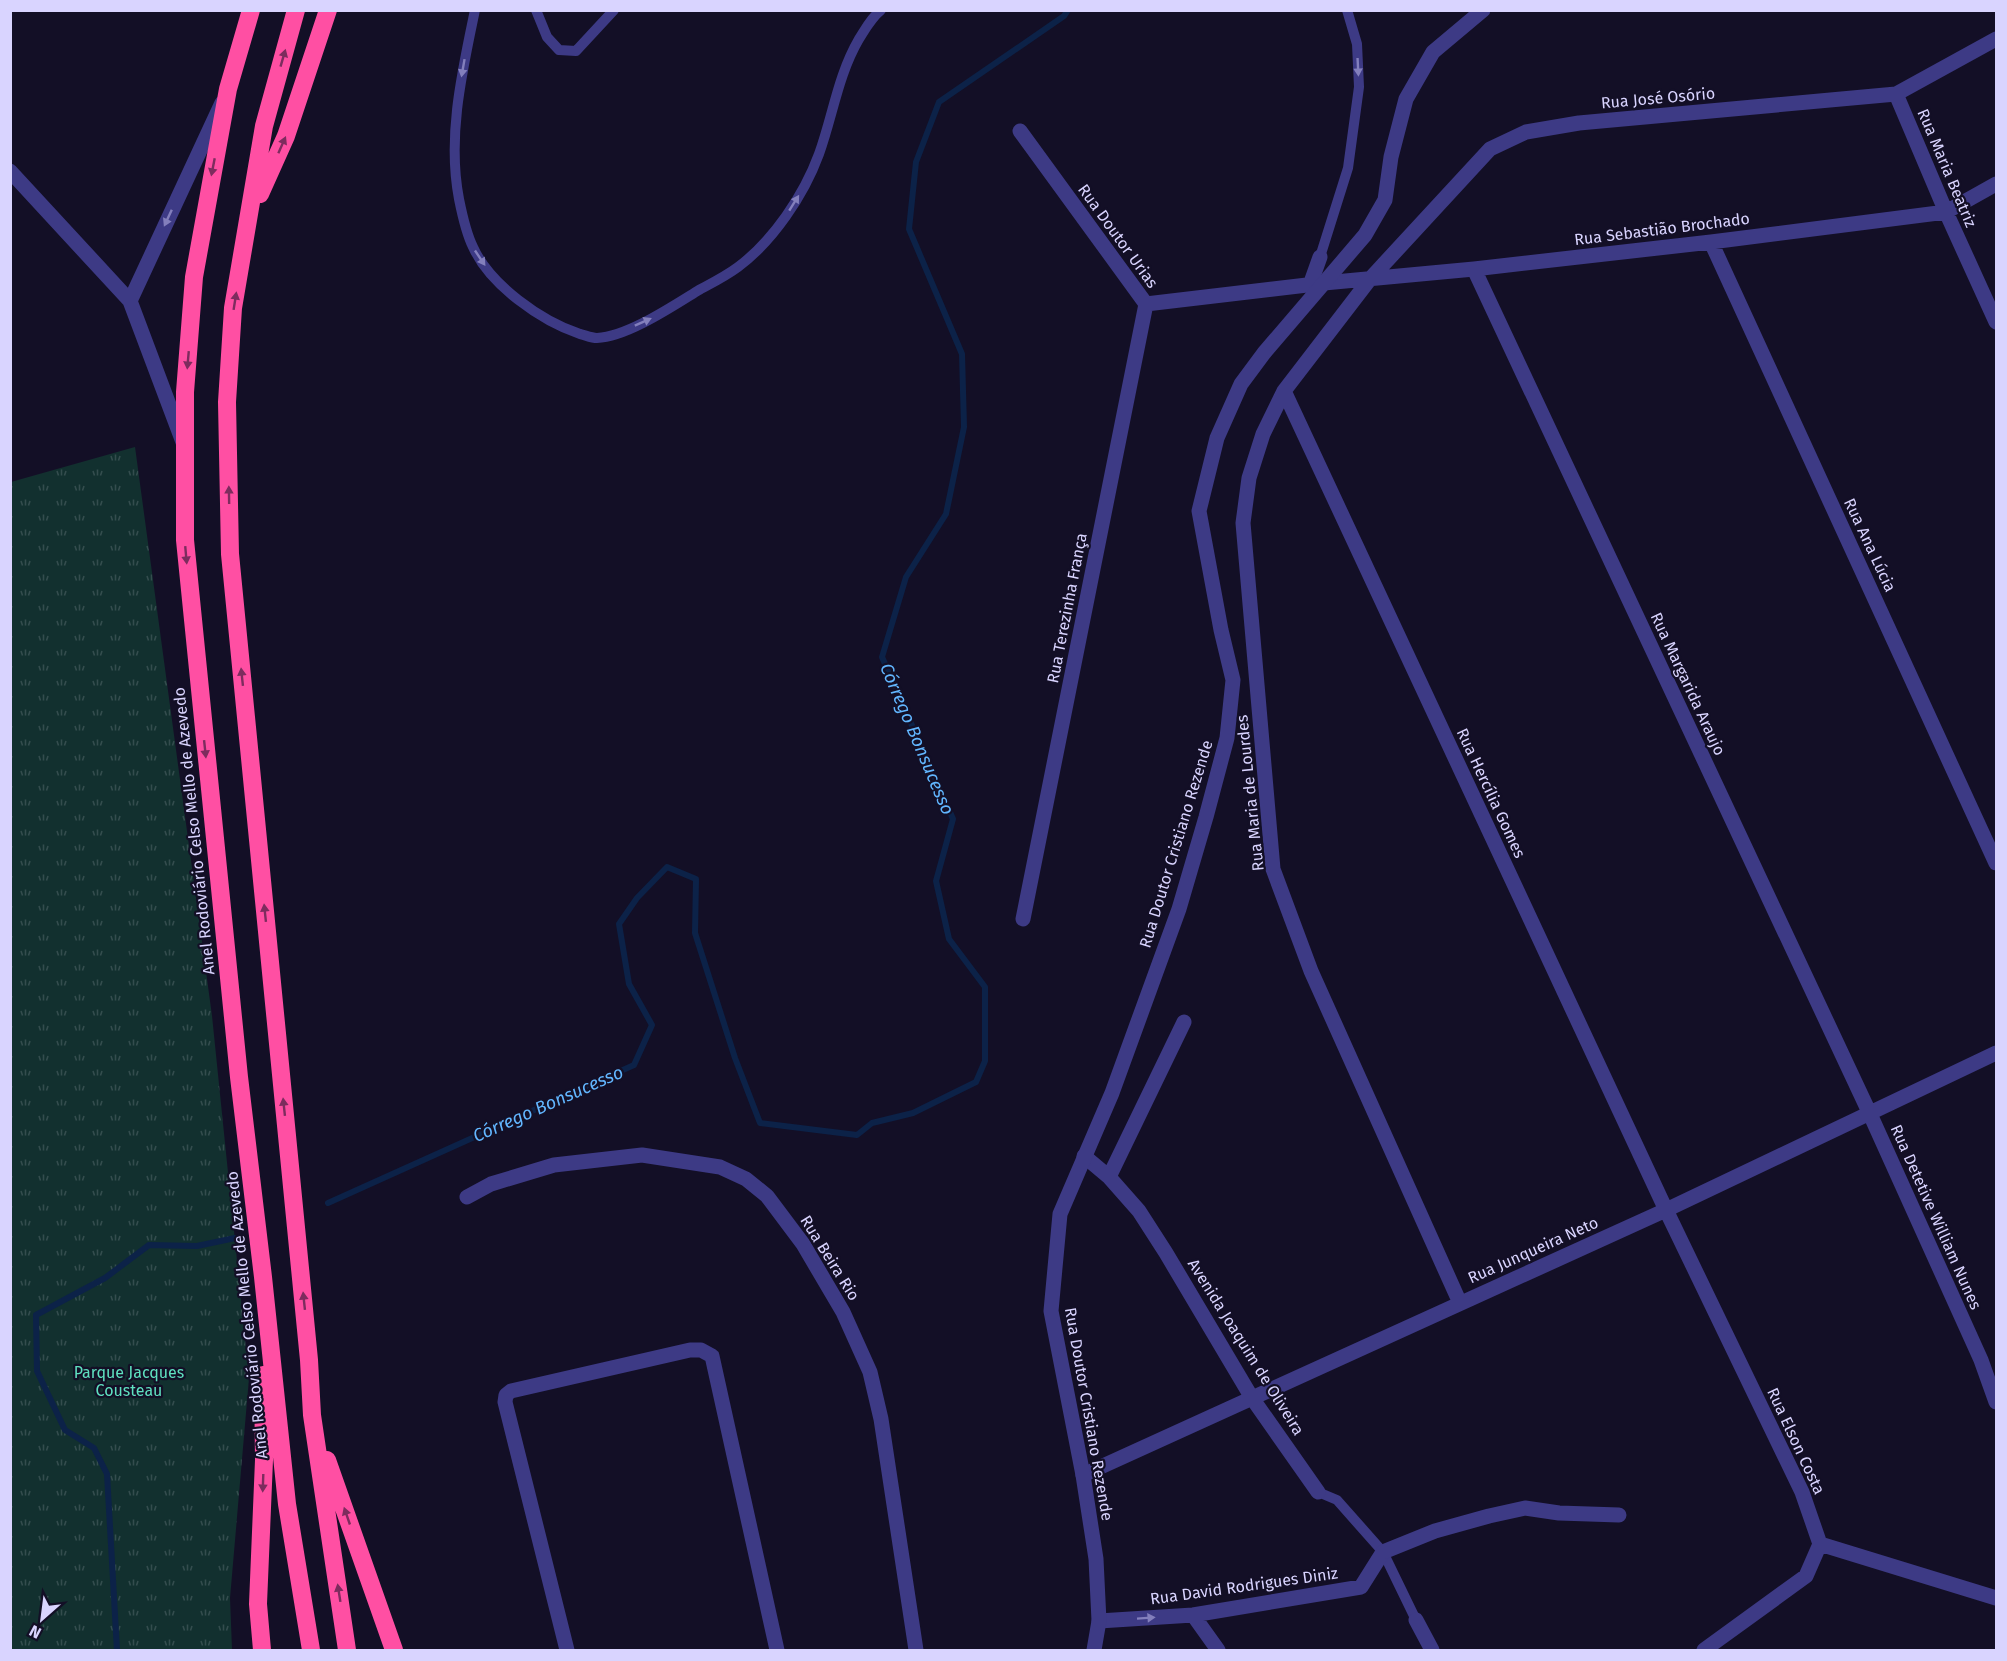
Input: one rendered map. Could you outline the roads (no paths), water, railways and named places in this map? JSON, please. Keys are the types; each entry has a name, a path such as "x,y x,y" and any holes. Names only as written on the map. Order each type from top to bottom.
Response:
{"highway":[{"name":"Anel Rodoviário Celso Mello de Azevedo","path":"251,10 228,89 194,277 185,392 184,540 239,1077 287,1504 311,1650"},
{"path":"296,10 264,126 234,308 227,402 230,554 309,1360 312,1415 347,1650"},
{"path":"250,218 286,136 328,10"},
{"path":"261,1650 258,1604 264,1460 263,1277"},
{"path":"312,1415 394,1650"}],"street":[{"name":"Rua Doutor Cristiano Rezende","path":"1094,1650 1099,1622 1096,1558 1083,1475 1051,1311 1060,1214 1112,1093 1179,909 1227,738 1233,680 1221,630 1199,511 1217,438 1240,384 1317,284 1365,235 1384,200 1391,157 1406,99 1433,52 1483,10"},
{"name":"Rua José Osório","path":"1370,279 1490,149 1526,132 1579,123 1896,94 1996,39"},
{"path":"130,301 228,89"},
{"name":"Rua Maria Beatriz","path":"1896,94 1996,322"},
{"name":"Rua Doutor Urias","path":"1020,131 1146,304 1317,284"},
{"path":"10,171 130,301 184,446"},
{"name":"Rua Sebastião Brochado","path":"1317,284 1712,242 1946,212 1996,184"},
{"name":"Rua Ana Lúcia","path":"1712,242 1996,863"},
{"path":"1317,284 1320,257"},
{"name":"Rua Margarida Araujo","path":"1474,269 1870,1114"},
{"name":"Rua Maria de Lourdes","path":"1370,279 1284,391 1263,434 1249,478 1243,523 1273,869 1311,971 1460,1303"},
{"name":"Rua Terezinha França","path":"1023,919 1146,304"},
{"name":"Rua Hercília Gomes","path":"1284,391 1666,1210"},
{"path":"1109,1177 1184,1022"},
{"name":"Rua Junqueira Neto","path":"1083,1475 1666,1210 1996,1053"},
{"name":"Rua Detetive William Nunes","path":"1870,1114 1981,1360 1996,1402"},
{"name":"Rua Beira Rio","path":"467,1197 491,1184 554,1165 642,1155 720,1167 746,1179 767,1196 803,1244 843,1312 870,1372 881,1419 916,1650"},
{"name":"Avenida Joaquim de Oliveira","path":"1084,1156 1109,1177 1139,1211 1166,1252 1252,1398 1317,1492"},
{"name":"Rua Elson Costa","path":"1666,1210 1802,1492 1820,1544"},
{"path":"567,1650 505,1402 506,1395 511,1391 690,1350 701,1350 712,1356 777,1650"},
{"path":"1383,1552 1435,1532 1525,1508 1559,1513 1619,1515"},
{"path":"1704,1650 1806,1576 1820,1544 1996,1598"},
{"name":"Rua David Rodrigues Diniz","path":"1099,1622 1193,1615 1361,1587 1383,1552"},
{"path":"1193,1615 1218,1650"},
{"name":"Avenida Joaquim de Oliveira","path":"1416,1620 1432,1650"}],"lane":[{"path":"475,10 462,71 454,141 459,199 473,248 495,279 525,306 564,328 595,338 611,336 650,320 738,267 774,232 797,200 819,154 850,53 872,18 881,10"},
{"path":"536,10 547,37 560,50 576,51 614,10"},
{"path":"1320,257 1348,168 1359,87 1357,44 1347,10"},
{"name":"Avenida Joaquim de Oliveira","path":"1317,1492 1336,1500 1383,1552 1416,1620"}],"waterway":[{"name":"Córrego Bonsucesso","path":"328,1203 634,1065 652,1025 629,984 619,924 637,898 667,867 696,879 695,933 735,1058 760,1123 857,1135 872,1123 913,1113 976,1082 985,1061 985,987 949,939 936,881 953,819 882,657 906,577 946,514 964,427 962,354 909,229 916,162 939,102 1064,16 1068,10"},
{"name":"Córrego Bonsucesso","path":"117,1650 107,1474 94,1448 65,1430 37,1371 36,1315 105,1278 149,1245 197,1246 235,1238"}],"park label":[{"name":"Parque Jacques Cousteau","path":"129,1381"}]}
